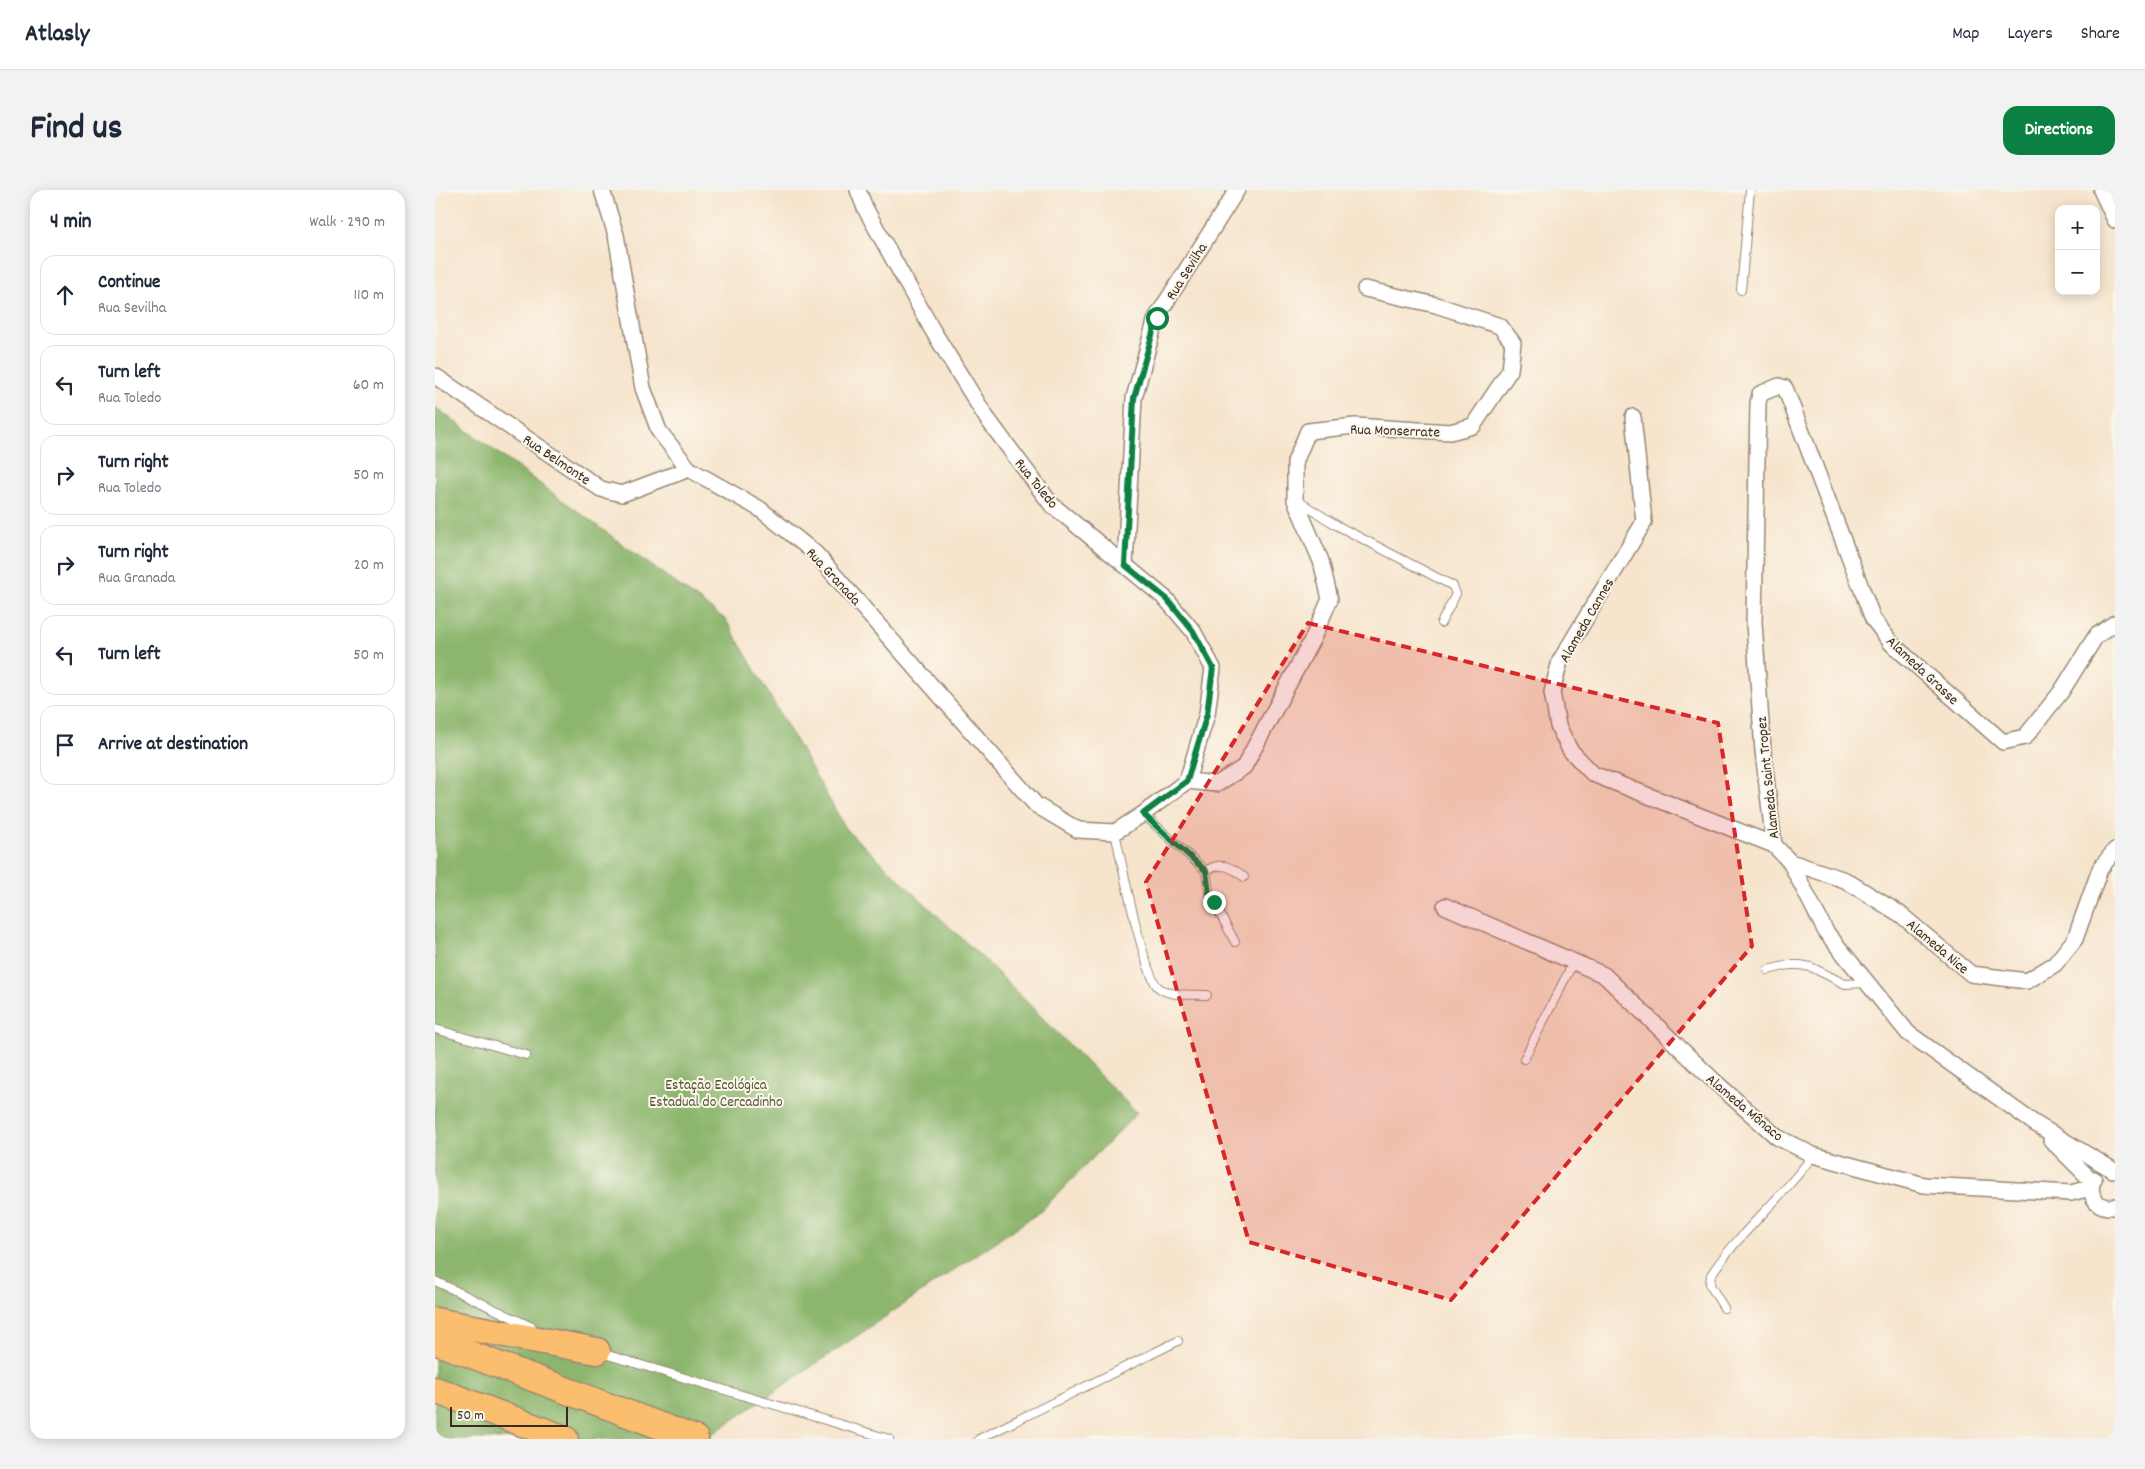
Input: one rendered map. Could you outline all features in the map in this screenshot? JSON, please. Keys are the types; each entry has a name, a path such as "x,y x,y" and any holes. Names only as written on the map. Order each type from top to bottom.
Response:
{"highway":[{"path":"435,1321 597,1352"},
{"path":"435,1341 695,1439"},
{"path":"435,1390 565,1439"}],"street":[{"name":"Rua Granada","path":"602,190 616,235 643,388 659,431 689,469 760,509 815,552 1036,805 1078,830 1115,832"},
{"name":"Rua Toledo","path":"858,190 865,208 933,331 986,417 1051,504 1167,599 1193,631 1213,668 1207,714 1187,781"},
{"name":"Rua Sevilha","path":"1125,565 1134,398 1157,318 1237,190"},
{"path":"2101,190 2115,220"},
{"name":"Rua Monserrate","path":"1187,781 1217,784 1244,767 1313,638 1329,599 1321,561 1295,500 1295,462 1308,431 1355,426 1450,432 1473,426 1510,370 1513,343 1500,326 1436,305 1365,289"},
{"name":"Rua Belmonte","path":"435,376 601,489 622,494 689,469"},
{"name":"Alameda Grasse","path":"1769,389 1779,386 1785,388 1873,619 1892,644 2003,742 2025,737 2061,692 2096,636 2115,623"},
{"name":"Alameda Saint Tropez","path":"1769,389 1760,394 1758,403 1754,623 1763,751 1774,846 1790,862 1825,932 1908,1033 2034,1123 2114,1171"},
{"name":"Alameda Cannes","path":"1633,417 1644,522 1560,661 1552,692 1557,726 1570,750 1593,774 1774,846"},
{"path":"1115,832 1187,781"},
{"name":"Alameda Nice","path":"1790,862 1845,880 1869,894 1900,914 1971,974 2027,981 2055,964 2075,939 2100,869 2115,850"},
{"name":"Alameda Mônaco","path":"1445,906 1604,975 1713,1080 1777,1137 1813,1154 1924,1185 2071,1193 2091,1184 2096,1175 2104,1171 2114,1171"},
{"name":"Alameda Saint Tropez","path":"2034,1123 2091,1184 2096,1202 2103,1206 2115,1206"}],"lane":[{"path":"1741,290 1750,190"},
{"path":"1295,500 1338,526 1453,586 1456,594 1441,623"},
{"path":"1143,814 1206,871 1209,893 1235,942"},
{"path":"1115,832 1135,921 1153,978 1159,988 1171,992 1207,995"},
{"path":"1206,871 1214,866 1222,865 1234,868 1244,877"},
{"path":"1524,1059 1573,962"},
{"path":"1767,970 1789,965 1800,965 1811,967 1845,984 1866,983"},
{"path":"435,1029 526,1055"},
{"path":"1724,1308 1710,1285 1711,1275 1795,1179 1813,1154"},
{"path":"435,1281 538,1330"},
{"path":"547,1333 597,1352 889,1439"},
{"path":"979,1439 1178,1341"}],"highlighted area":[{"path":"1308,623 1718,723 1752,946 1451,1300 1249,1242 1146,882"}],"green space":[{"name":"Estação Ecológica Estadual do Cercadinho","path":"435,407 726,620 847,830 991,966 1137,1113 1041,1211 705,1439 435,1439"}],"route":[{"path":"1157,318 1134,398 1125,565 1167,599 1193,631 1213,668 1207,714 1187,781 1143,814 1206,871 1209,893 1214,902"}]}
